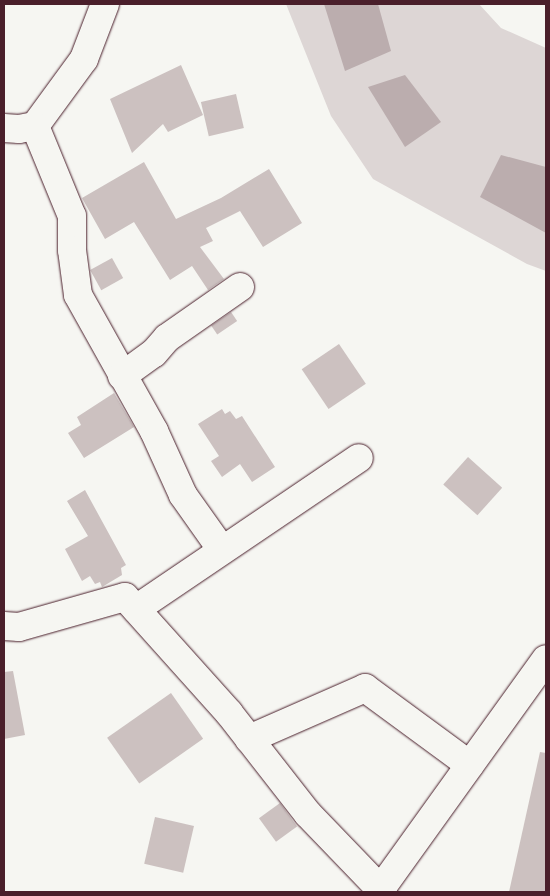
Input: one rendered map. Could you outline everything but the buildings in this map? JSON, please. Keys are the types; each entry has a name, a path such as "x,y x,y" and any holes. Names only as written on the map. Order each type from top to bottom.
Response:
{"street":[{"path":"4,128 19,129 34,126 84,59 105,4"},
{"path":"34,126 72,216 72,250 78,295 154,431 182,496 222,550"},
{"path":"122,376 154,353 167,338 240,287"},
{"path":"136,608 359,458"},
{"path":"4,626 19,627 126,597 249,739 308,814 381,891 546,659"},
{"path":"249,739 365,688 470,765"}],"shaded area":[{"path":"286,4 479,4 501,28 546,48 546,271 527,264 373,179 331,116"},
{"path":"324,4 378,4 391,51 345,71"},
{"path":"405,75 441,122 405,147 368,87"},
{"path":"501,155 546,167 546,233 480,197"}]}
